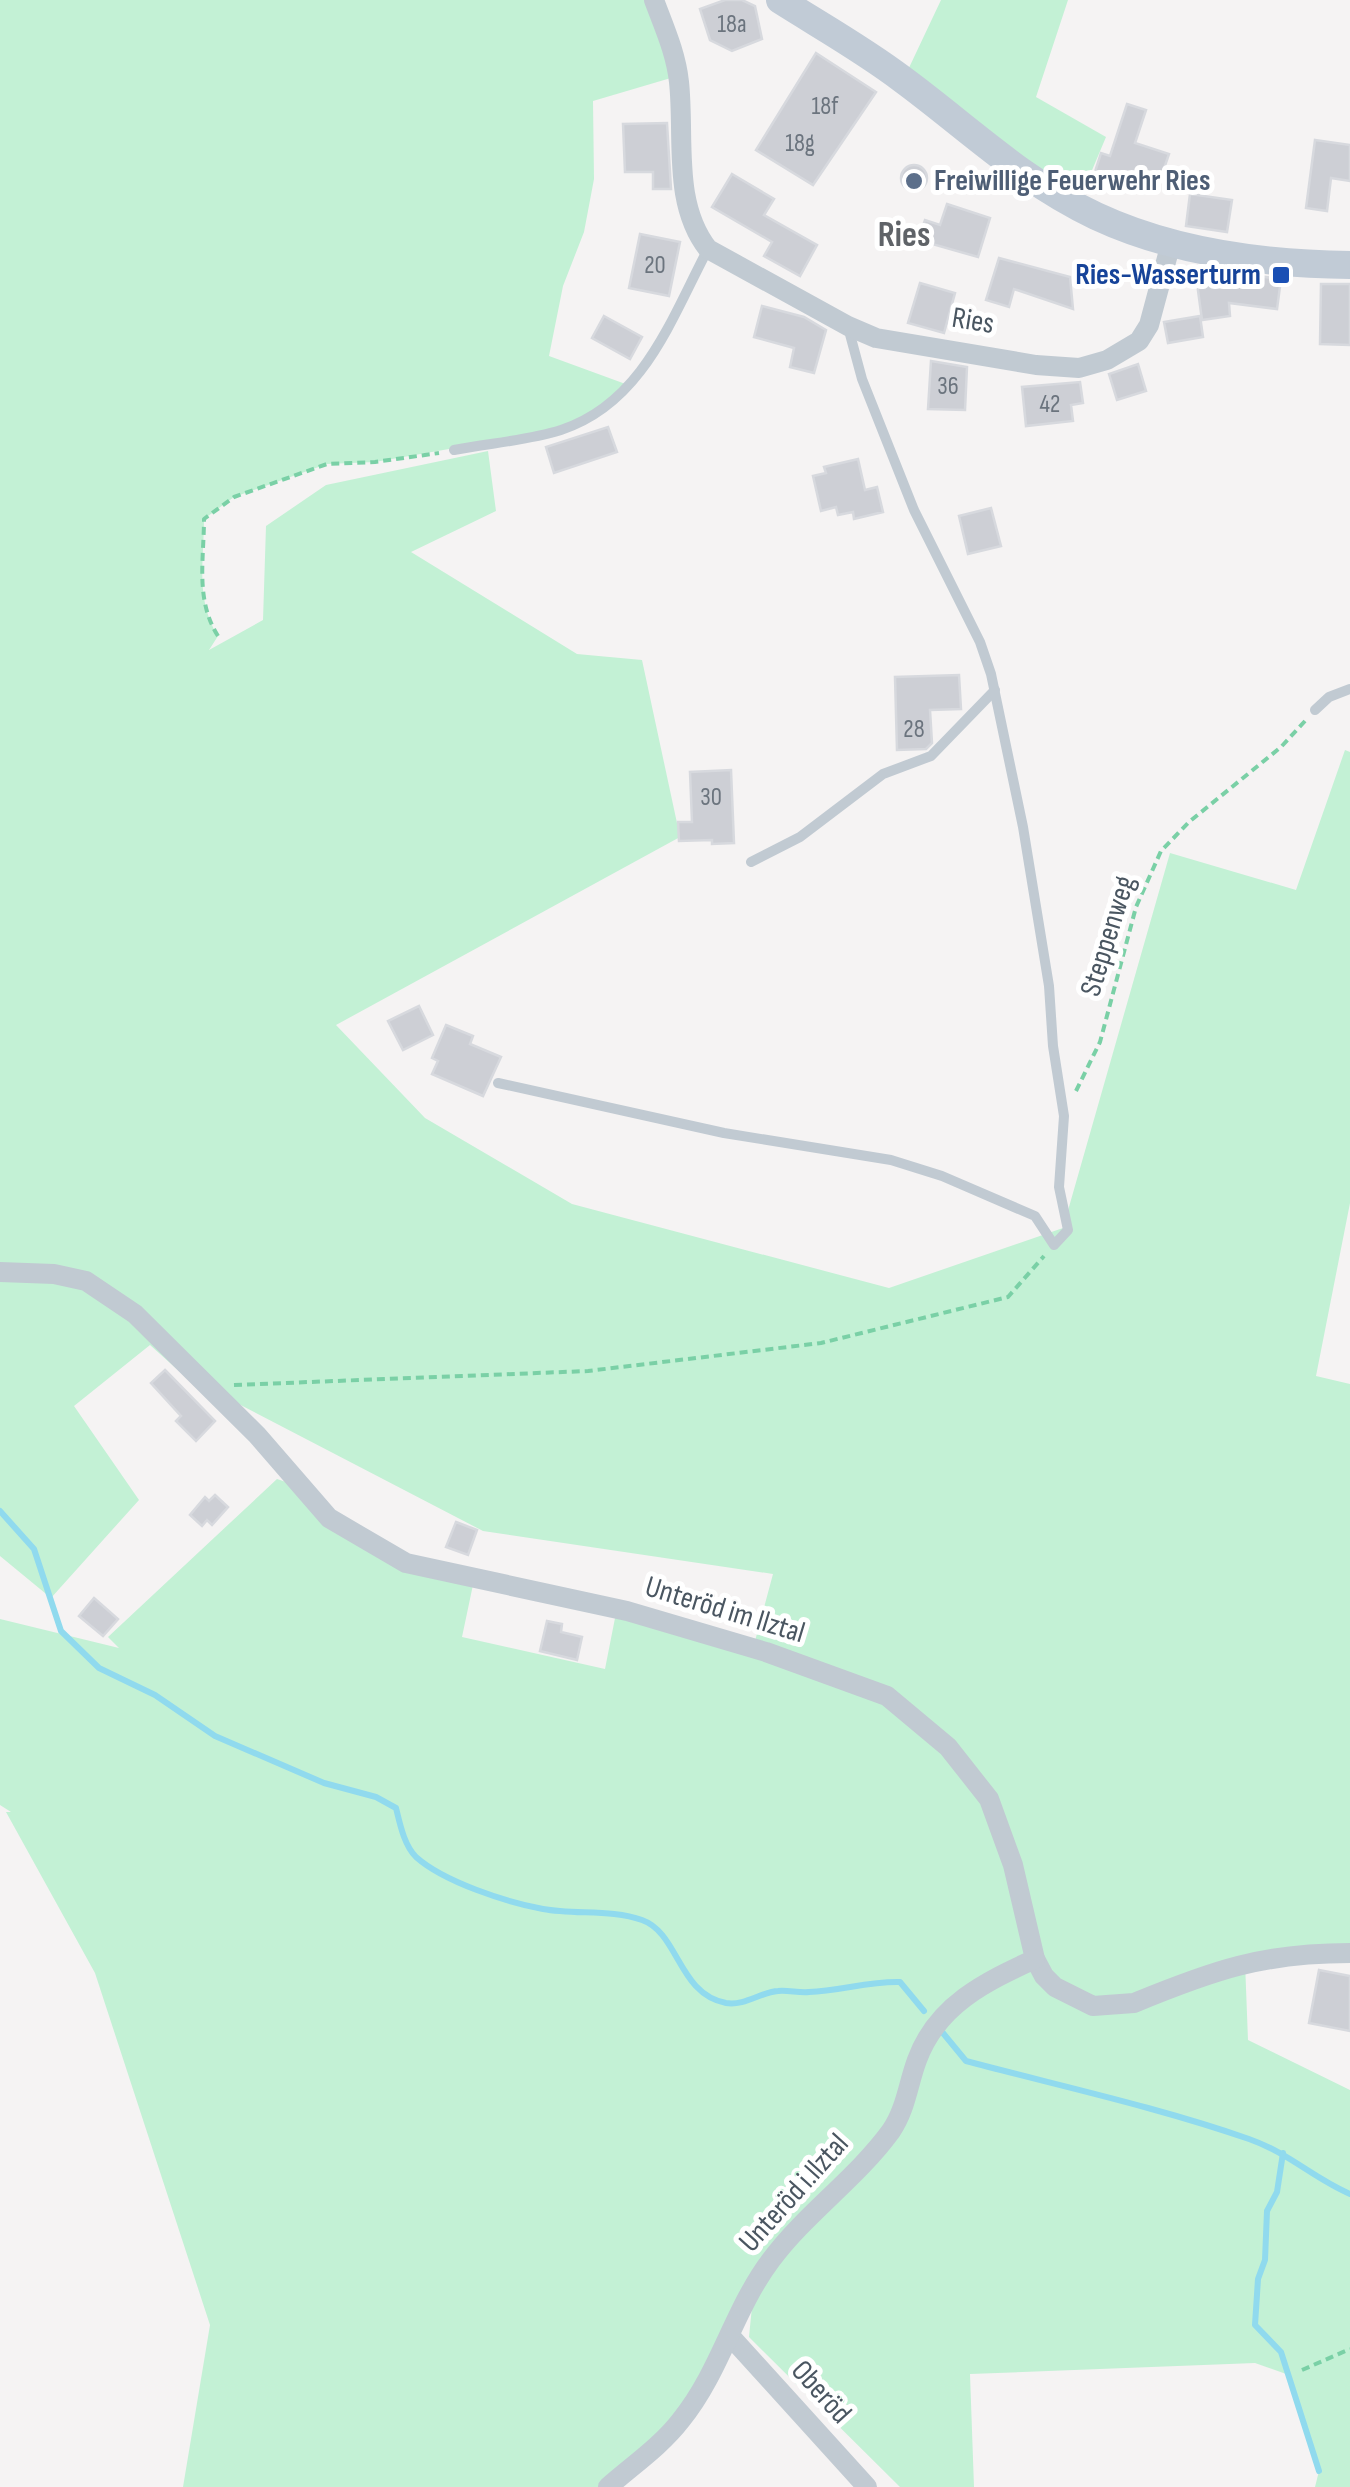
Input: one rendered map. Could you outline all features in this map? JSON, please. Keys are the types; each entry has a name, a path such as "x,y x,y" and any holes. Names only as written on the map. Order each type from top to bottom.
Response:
{"street":[{"path":"654,0 675,58 689,220 708,249"},
{"path":"780,0 901,78 988,148 1094,216 1171,243 1297,263 1350,264"},
{"name":"Ries","path":"708,249 876,338 1036,365 1079,368 1107,360 1139,341 1149,325 1171,243"},
{"name":"Unteröd im Ilztal","path":"0,1272 54,1274 86,1282 134,1314 257,1435 329,1518 406,1562 627,1611 766,1652 887,1696 948,1747 989,1799 1014,1865 1036,1959 1044,1976 1055,1987 1092,2006 1134,2003 1272,1956 1350,1953"},
{"name":"Unteröd i.Ilztal","path":"608,2487 682,2419 731,2337 755,2282 774,2255 891,2130 934,2024 968,1994 1036,1959"},
{"name":"Oberöd","path":"731,2337 867,2487"}],"lane":[{"path":"454,450 526,439 597,414 631,386 659,344 708,249"},
{"path":"498,1083 724,1133 892,1160 942,1176 1035,1216 1054,1245 1068,1230 1058,1187 1064,1116 1052,1046 1049,986 994,690 980,642 914,510 862,379 848,326"},
{"path":"1315,710 1329,697 1350,689"},
{"path":"751,862 800,837 883,774 931,756 994,690"}],"path":[{"path":"218,636 207,620 202,591 204,519 234,496 327,464 375,462 454,450"},
{"name":"Steppenweg","path":"1064,1116 1100,1042 1136,907 1160,851 1189,822 1281,748 1315,710"},
{"path":"205,1386 588,1371 821,1343 1008,1297 1054,1245"},
{"path":"1302,2370 1350,2349"}],"green space":[{"path":"0,0 654,0 681,75 593,101 594,179 584,232 563,286 549,356 631,386 563,429 375,462 327,464 234,497 204,519 203,594 218,636 209,650 263,620 266,526 326,485 488,451 496,511 411,552 577,654 642,660 680,837 336,1025 425,1118 572,1204 889,1288 1063,1228 1170,853 1296,890 1345,750 1350,752 1350,1203 1316,1376 1350,1384 1350,1946 1245,1962 1248,2040 1350,2090 1350,2487 1315,2487 1319,2471 1289,2375 1255,2363 970,2374 974,2487 900,2487 749,2337 754,2286 683,2419 608,2487 183,2487 210,2325 95,1973 6,1812 11,1812 0,1805 0,1619 119,1648 108,1637 277,1479 298,1486 371,1545 474,1580 462,1637 605,1669 616,1613 755,1641 773,1574 483,1531 206,1387 199,1389 150,1345 74,1406 139,1500 51,1598 0,1556"},
{"path":"941,0 1068,0 1036,97 1106,137 1082,194 1071,193 907,72"}],"building":[{"path":"725,0 742,0 755,6 762,39 732,51 710,40 700,9"},
{"path":"816,53 876,92 813,185 756,150"},
{"path":"1127,104 1146,110 1135,143 1169,154 1158,186 1132,178 1129,187 1094,175 1101,153 1110,156"},
{"path":"667,123 671,189 653,189 653,172 625,172 623,124"},
{"path":"1315,140 1350,145 1350,181 1331,178 1327,211 1306,208"},
{"name":"Freiwillige Feuerwehr Ries","path":"914,165 923,169 927,178 923,187 914,191 905,187 901,178 905,169"},
{"path":"732,174 774,199 764,215 817,245 800,276 764,256 772,242 712,207"},
{"path":"1190,194 1232,200 1227,232 1186,226"},
{"path":"947,204 990,218 978,257 918,240 925,220 940,225"},
{"path":"640,234 680,242 669,296 629,288"},
{"path":"999,258 1070,277 1073,309 1014,289 1009,307 986,300"},
{"path":"1233,273 1281,279 1277,309 1229,303 1230,316 1202,320 1197,283 1233,278"},
{"path":"920,283 955,293 944,333 908,323"},
{"path":"1321,284 1350,284 1350,345 1320,344"},
{"path":"762,306 804,317 826,330 814,373 790,367 794,348 754,337"},
{"path":"604,316 642,337 630,359 592,338"},
{"path":"1200,316 1203,337 1168,343 1164,322"},
{"path":"931,361 967,367 965,410 928,409"},
{"path":"1138,364 1146,391 1117,400 1109,374"},
{"path":"1080,382 1083,403 1071,405 1073,421 1026,426 1022,387"},
{"path":"608,427 617,452 554,473 546,447"},
{"path":"858,459 865,490 877,487 883,512 854,519 853,512 838,515 836,507 821,511 813,476 826,473 824,467"},
{"path":"991,508 1001,546 968,554 959,516"},
{"path":"959,675 961,709 930,710 932,743 926,749 897,750 895,677"},
{"path":"731,770 734,843 679,841 678,822 692,822 690,772"},
{"path":"419,1006 433,1035 403,1050 388,1021"},
{"path":"446,1025 473,1036 470,1044 501,1057 483,1096 432,1074 438,1061 432,1058"},
{"path":"165,1370 215,1421 196,1441 176,1421 181,1416 151,1383"},
{"path":"215,1495 228,1507 212,1525 207,1520 202,1526 190,1515 205,1497 209,1501"},
{"path":"456,1522 477,1530 468,1555 446,1547"},
{"path":"94,1598 118,1619 103,1636 79,1616"},
{"path":"547,1621 562,1624 561,1632 582,1637 577,1660 540,1651"},
{"path":"1319,1970 1350,1976 1350,2031 1309,2023"}],"waterway":[{"path":"0,1511 34,1549 61,1631 99,1668 155,1695 215,1736 324,1783 376,1797 396,1808 412,1852 442,1875 528,1906 618,1914 642,1920 664,1937 698,1988 726,2003 740,2003 778,1991 821,1991 900,1982 924,2011"},
{"path":"943,2033 966,2061 1249,2139 1350,2194"},
{"path":"1283,2153 1277,2192 1267,2211 1265,2260 1258,2279 1255,2325 1281,2352 1319,2471"}],"place":[{"name":"Freiwillige Feuerwehr Ries","path":"914,181"},
{"name":"Ries-Wasserturm","path":"1281,275"}],"district":[{"name":"Ries","path":"904,235"}]}
